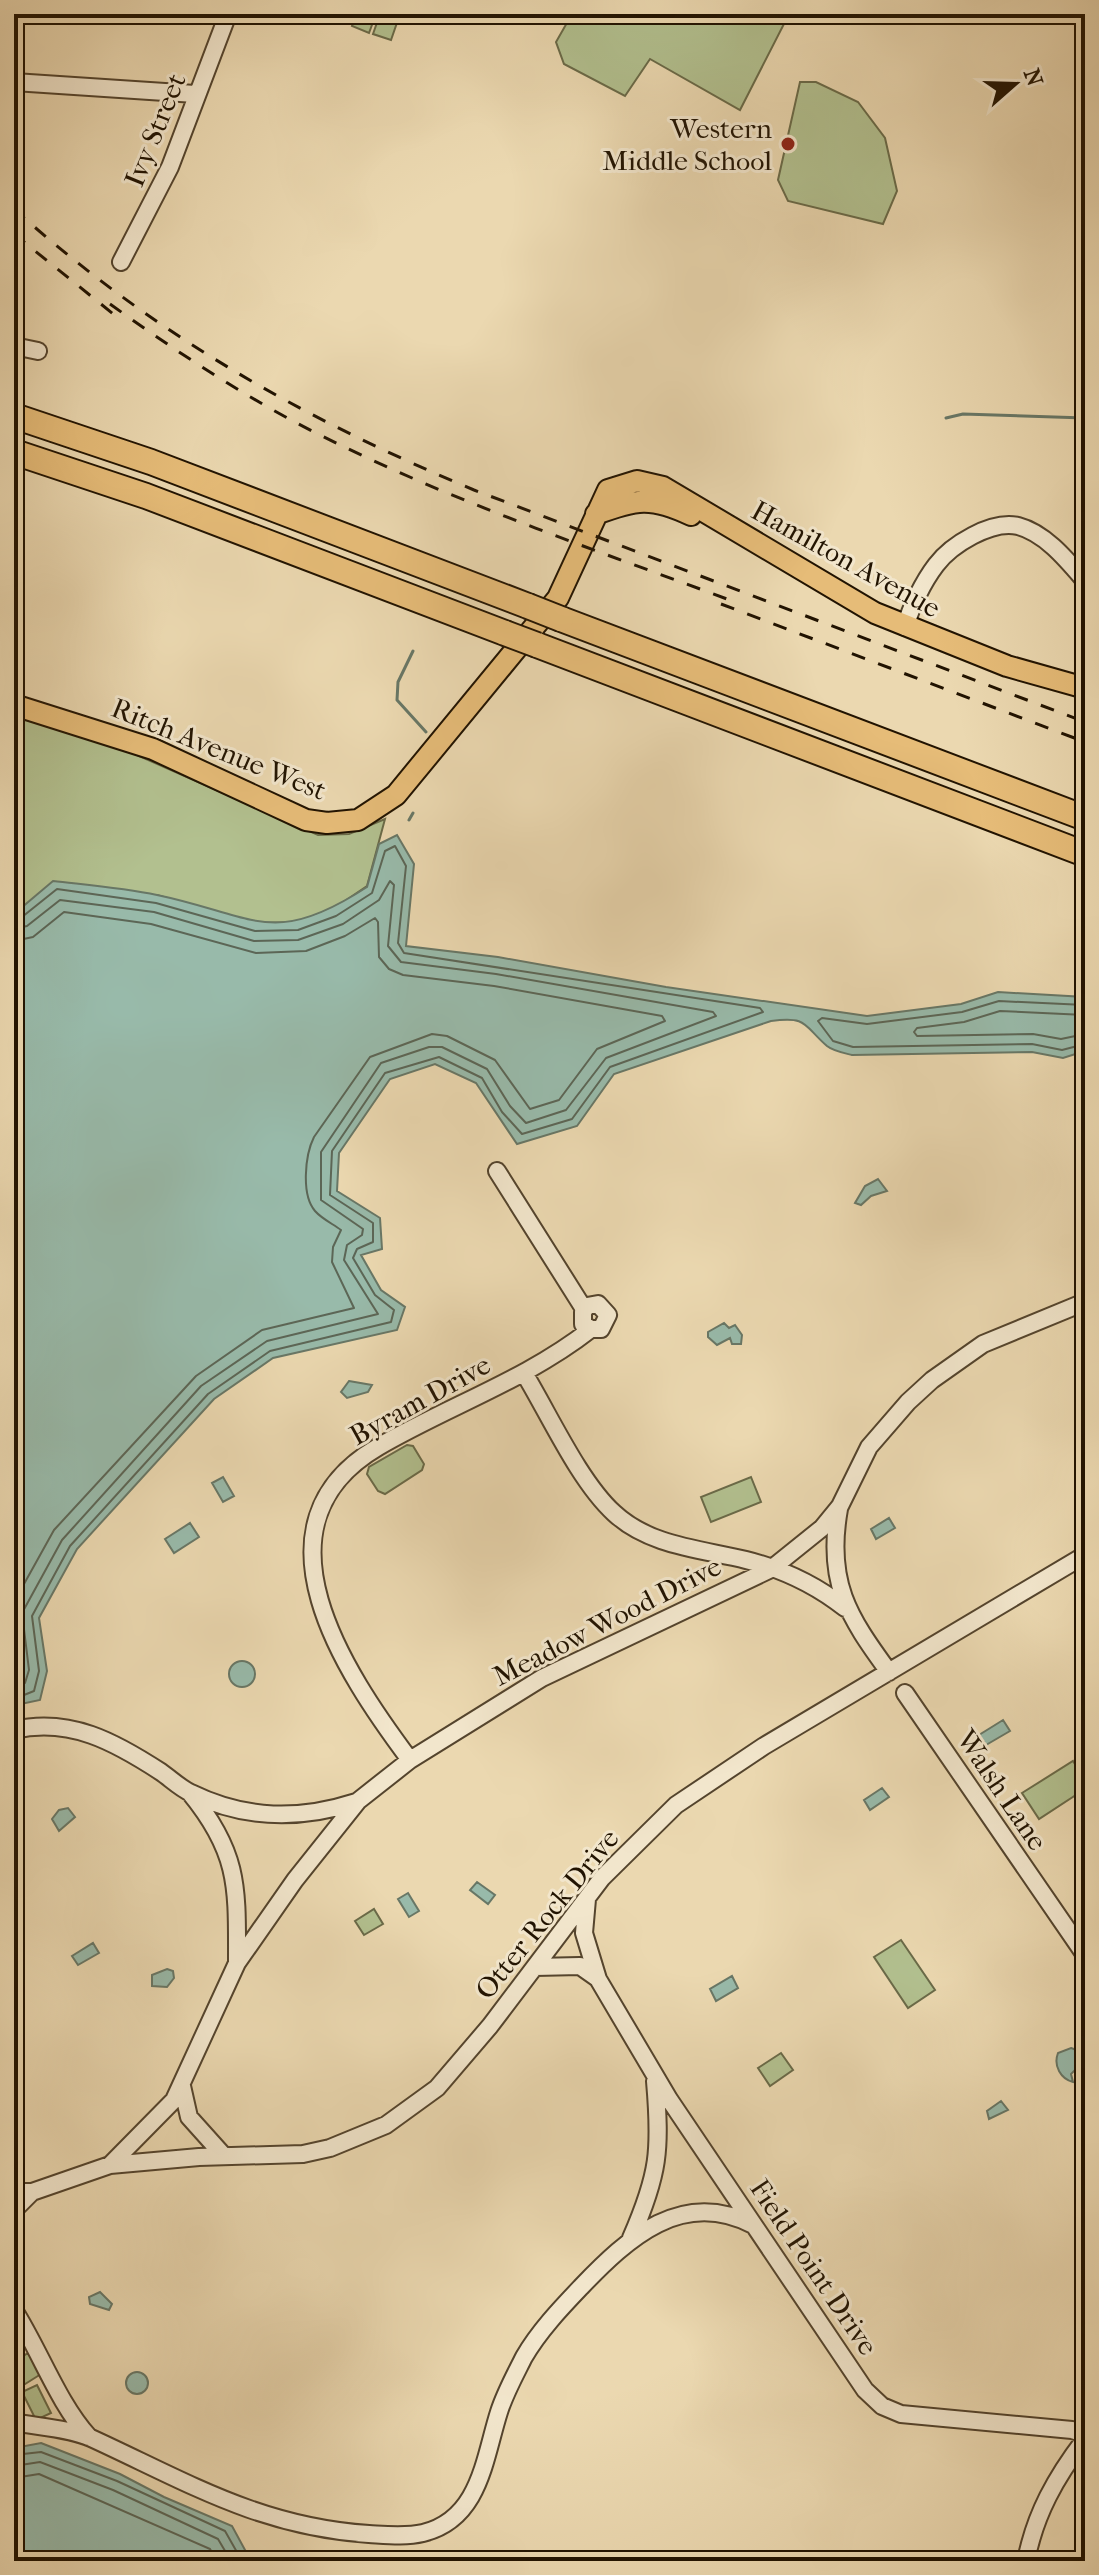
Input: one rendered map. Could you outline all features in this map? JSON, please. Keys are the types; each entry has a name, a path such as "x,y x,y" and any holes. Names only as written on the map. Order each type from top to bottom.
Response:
{"highway":[{"path":"21,418 139,457 1085,818"},
{"path":"20,454 146,496 1085,854"},
{"path":"941,799 1085,870"}],"main road":[{"name":"Hamilton Avenue","path":"491,683 558,598 608,490 637,481 685,497 718,521 905,627 1018,670 1085,688"},
{"name":"Ritch Avenue West","path":"14,705 153,749 306,820 342,823 368,815 396,795 436,743 491,683"}],"street":[{"name":"Ivy Street","path":"121,262 165,179 195,94 224,32 228,14"},
{"path":"14,82 195,94"},
{"path":"14,346 38,351"},
{"path":"905,627 935,566 962,543 1001,526 1028,530 1057,550 1085,581"},
{"name":"Byram Drive","path":"410,1760 343,1658 325,1619 312,1555 314,1520 330,1489 374,1449 524,1373 591,1329 604,1326 607,1321 606,1310 593,1303 584,1309 497,1171"},
{"name":"Meadow Wood Drive","path":"110,2165 156,2122 182,2086 237,1963 295,1880 358,1801 410,1760 542,1678 771,1569 822,1528 840,1506 869,1447 908,1402 932,1380 983,1344 1085,1302"},
{"path":"524,1373 594,1490 615,1515 672,1544 771,1569 816,1587 845,1608 889,1672"},
{"path":"840,1506 836,1560 845,1608"},
{"name":"Otter Rock Drive","path":"110,2165 224,2156 303,2154 330,2148 386,2125 437,2088 617,1862 676,1805 739,1762 1085,1555"},
{"name":"Walsh Lane","path":"905,1693 1085,1955"},
{"path":"14,1730 58,1725 91,1734 115,1744 189,1793 206,1813 235,1876 239,1898 237,1963"},
{"path":"189,1793 261,1815 312,1814 358,1801"},
{"name":"Field Point Drive","path":"587,1898 584,1933 598,1979 654,2075 865,2390 882,2406 901,2414 1072,2430 1085,2437"},
{"path":"535,1967 580,1966 598,1979"},
{"path":"631,2238 651,2193 658,2162 660,2140 654,2075"},
{"path":"182,2086 189,2117 224,2156"},
{"path":"14,2192 32,2192 110,2165"},
{"path":"14,2210 32,2192"},
{"path":"14,2422 89,2437 188,2486 279,2519 351,2533 402,2536 424,2533 452,2521 473,2495 500,2408 526,2353 560,2309 631,2238 654,2225 701,2212 737,2216 753,2225"},
{"path":"14,2310 45,2360 66,2407 89,2437"},
{"path":"1026,2561 1052,2484 1085,2437"}],"green space":[{"path":"356,14 376,14 369,33 352,26"},
{"path":"380,14 400,14 391,40 373,34"},
{"path":"572,14 788,16 740,110 650,59 625,96 564,64 556,42"},
{"path":"800,82 816,82 858,102 885,138 897,191 883,224 788,201 778,180"},
{"path":"14,716 121,748 318,835 349,834 385,819 367,886 333,909 297,922 256,923 157,895 14,914"},
{"path":"407,1445 413,1446 424,1464 422,1470 385,1494 378,1491 367,1474 369,1467"},
{"path":"751,1477 761,1502 711,1522 701,1497"},
{"path":"1073,1761 1085,1780 1085,1789 1039,1819 1022,1793"},
{"path":"374,1909 383,1924 364,1935 355,1921"},
{"path":"901,1940 935,1990 908,2008 874,1957"},
{"path":"781,2053 793,2070 770,2086 758,2068"},
{"path":"28,2353 41,2374 14,2391 14,2362"},
{"path":"37,2385 51,2413 36,2420 22,2392"}],"water":[{"path":"397,835 414,864 406,946 498,957 666,987 867,1016 961,1004 998,992 1085,997 1085,1051 1063,1058 1032,1052 852,1055 829,1048 799,1021 771,1021 614,1074 577,1126 517,1144 476,1083 435,1064 390,1079 339,1153 337,1191 380,1218 382,1249 361,1255 381,1290 405,1307 397,1330 273,1358 214,1399 77,1549 39,1618 47,1671 40,1700 21,1704 14,1699 14,914 53,881 144,893 241,918 284,922 308,917 335,906 367,887 379,844"},
{"path":"878,1179 887,1191 871,1196 861,1205 855,1203 865,1186"},
{"path":"724,1323 729,1328 735,1325 742,1335 741,1344 732,1344 730,1338 717,1345 708,1337 708,1332"},
{"path":"349,1381 372,1385 368,1392 347,1398 341,1392"},
{"path":"223,1477 234,1496 223,1502 212,1483"},
{"path":"889,1518 895,1528 876,1539 871,1529"},
{"path":"190,1523 199,1537 174,1553 165,1539"},
{"path":"242,1661 251,1665 255,1674 251,1683 242,1687 233,1683 229,1674 233,1665"},
{"path":"1003,1720 1010,1731 986,1745 979,1735"},
{"path":"882,1788 889,1797 870,1810 864,1800"},
{"path":"68,1808 75,1817 59,1831 52,1819 59,1810"},
{"path":"477,1882 495,1895 488,1904 470,1890"},
{"path":"408,1893 419,1911 409,1917 398,1899"},
{"path":"93,1943 99,1953 78,1965 72,1956"},
{"path":"167,1969 173,1971 174,1978 167,1987 152,1986 152,1975"},
{"path":"732,1976 738,1988 716,2001 710,1989"},
{"path":"1071,2048 1085,2053 1085,2071 1076,2069 1071,2074 1073,2082 1062,2075 1057,2067 1058,2053"},
{"path":"1001,2101 1008,2110 989,2119 987,2111"},
{"path":"100,2292 112,2304 109,2310 90,2304 89,2297"},
{"path":"137,2372 145,2375 148,2383 145,2391 137,2394 129,2391 126,2383 129,2375"},
{"path":"41,2443 120,2474 232,2526 251,2561 14,2561 14,2448"}],"waterway":[{"path":"946,418 963,414 1085,418"},
{"path":"413,651 398,682 397,700 426,732"},
{"path":"409,820 413,813"}],"railway":[{"path":"14,209 121,296 176,334 289,402 349,433 474,490 1085,722"},
{"path":"14,234 117,317"},
{"path":"110,304 239,390 292,421 370,459 525,524 735,602"},
{"path":"721,604 1085,742"}],"place":[{"name":"Western Middle School","path":"788,144"}]}
